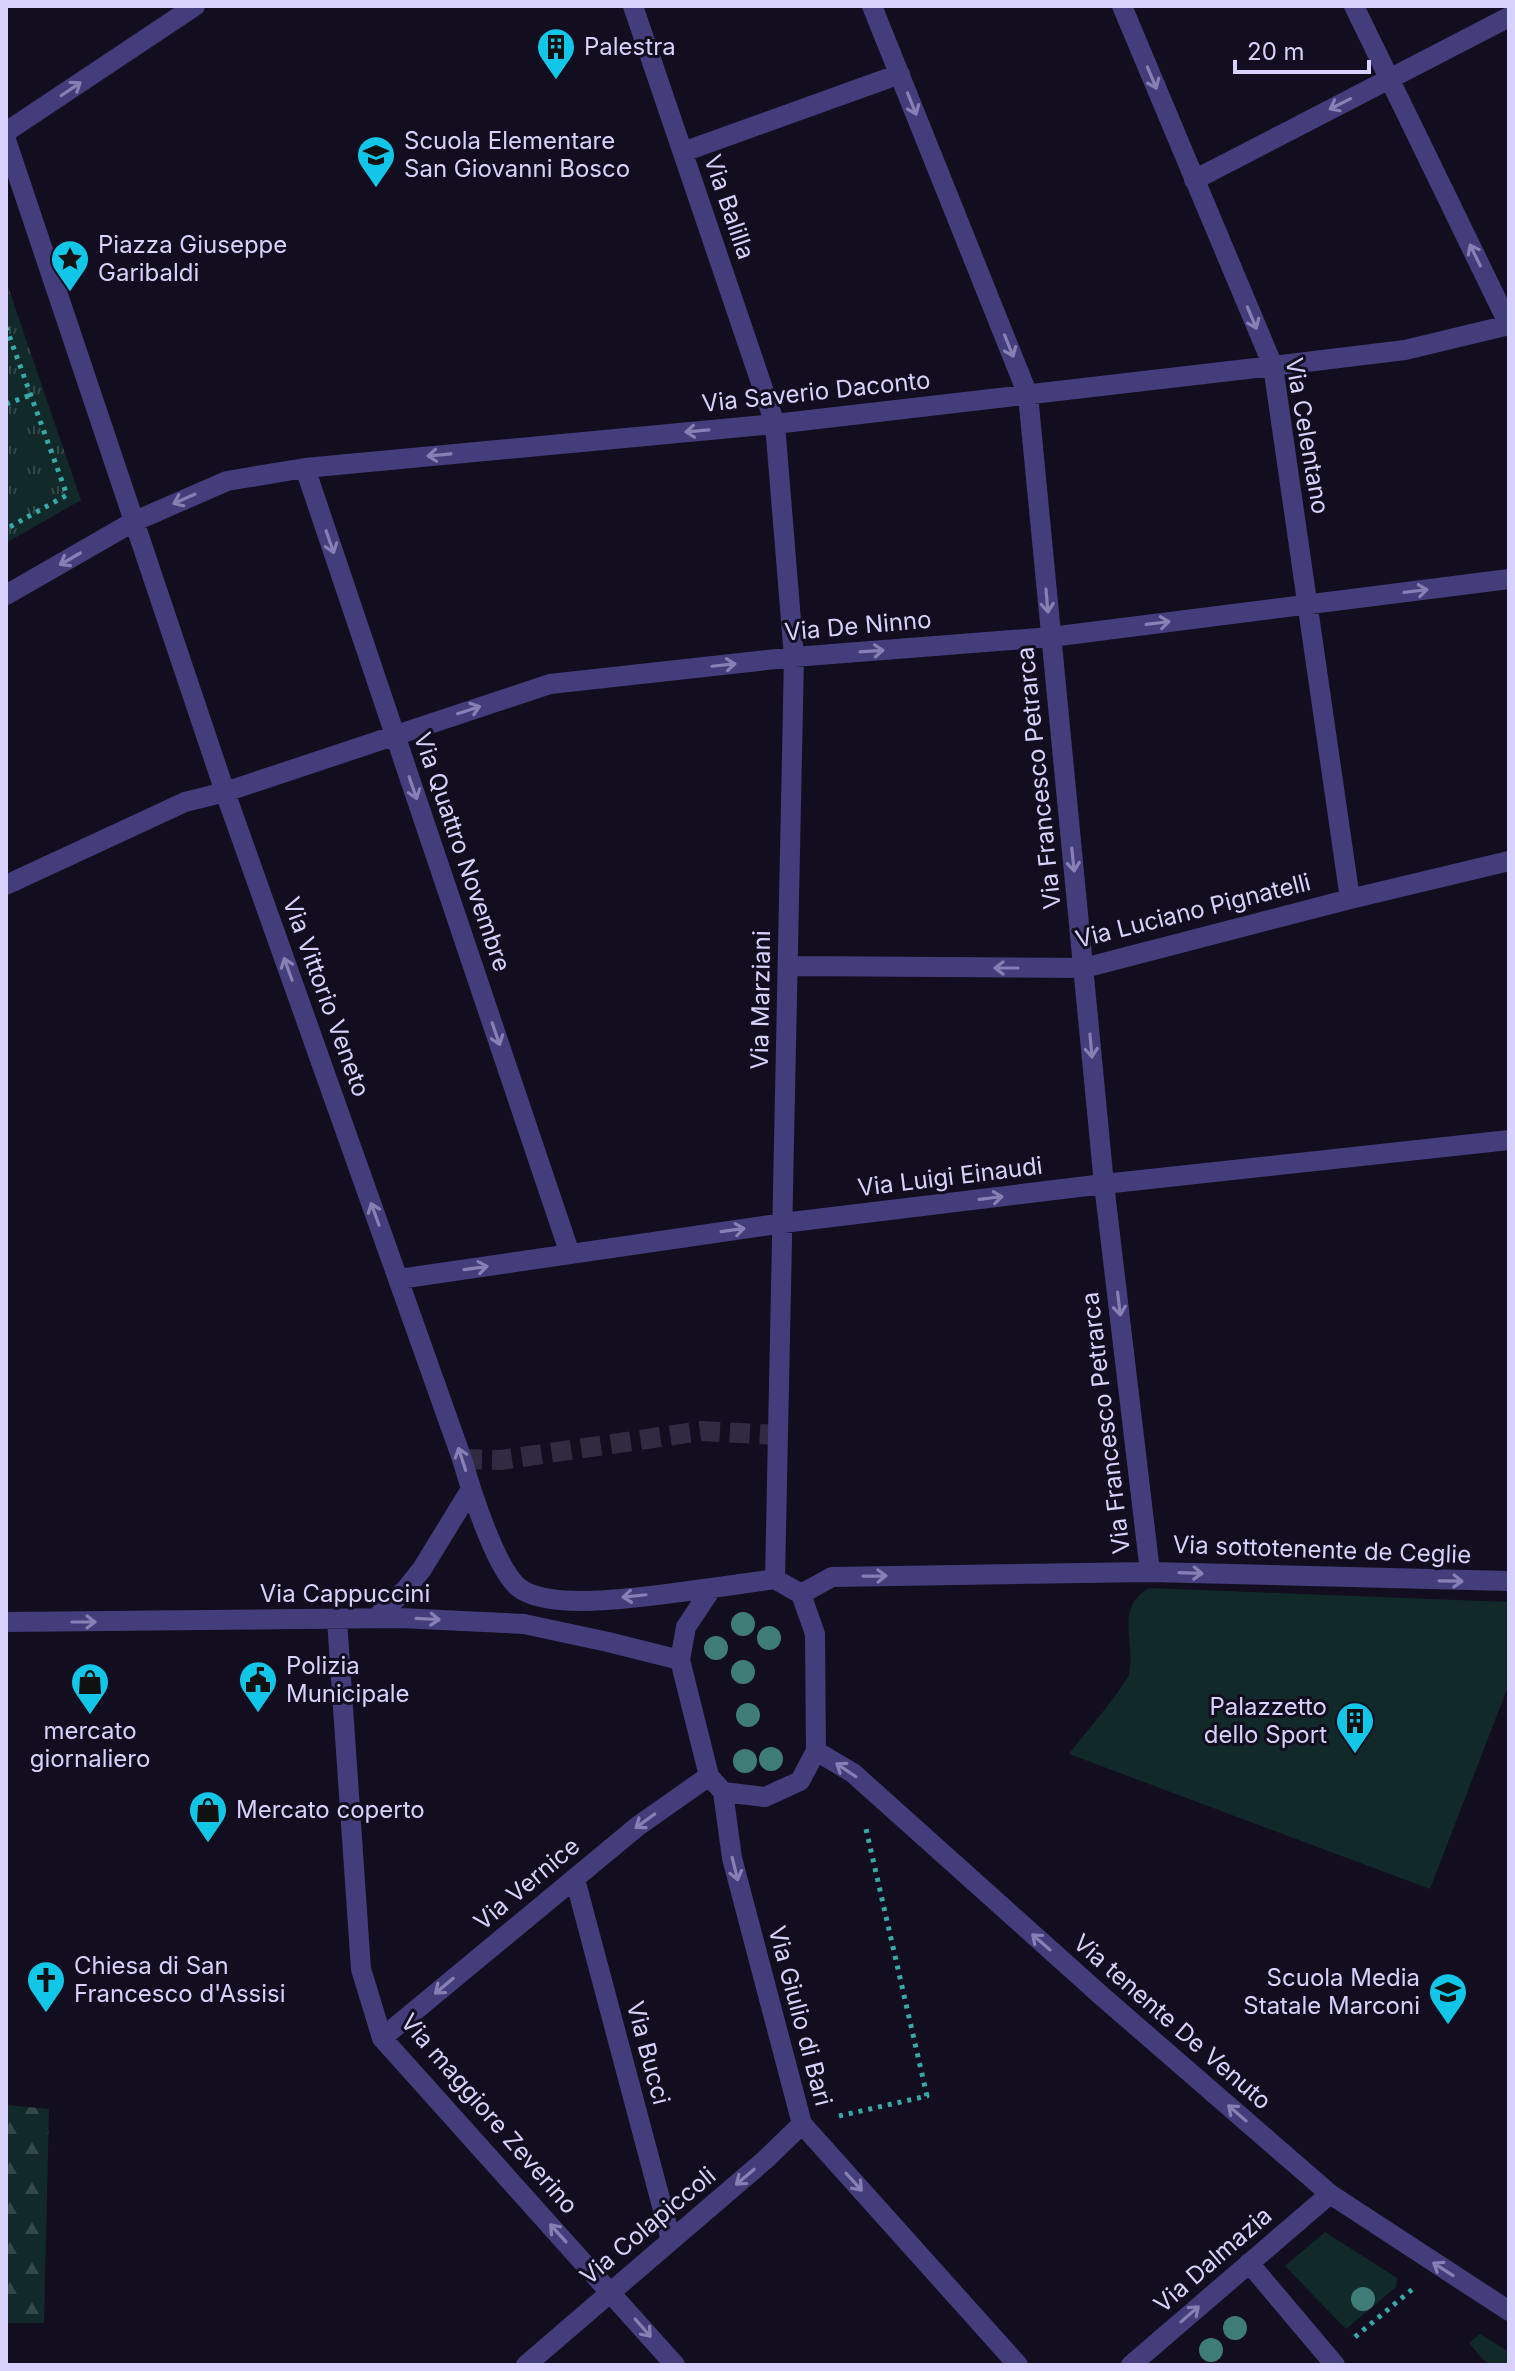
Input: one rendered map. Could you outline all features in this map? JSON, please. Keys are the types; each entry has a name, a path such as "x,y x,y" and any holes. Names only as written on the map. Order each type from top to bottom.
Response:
{"street":[{"path":"6,132 195,6"},
{"name":"Via Balilla","path":"633,6 775,424"},
{"name":"Via Francesco Petrarca","path":"872,6 1028,395 1104,1184 1150,1572"},
{"name":"Via Celentano","path":"1122,6 1273,366 1350,899"},
{"path":"1354,6 1509,325"},
{"path":"1194,180 1509,17"},
{"path":"683,152 900,74"},
{"path":"6,140 133,522 6,595"},
{"name":"Via Saverio Daconto","path":"133,522 227,481 305,468 775,424 1273,366 1405,350 1509,325"},
{"name":"Via Marziani","path":"775,424 794,657 775,1579"},
{"name":"Via Quattro Novembre","path":"305,468 570,1254"},
{"name":"Via Vittorio Veneto","path":"133,522 471,1489 504,1568 515,1585 537,1598 571,1602 712,1588"},
{"name":"Via De Ninno","path":"6,885 185,802 225,792 550,684 794,657 1051,637 1509,579"},
{"name":"Via Luciano Pignatelli","path":"788,966 1084,968 1509,861"},
{"name":"Via Luigi Einaudi","path":"399,1279 783,1223 1509,1140"},
{"path":"376,1618 422,1569 471,1489"},
{"name":"Via sottotenente de Ceglie","path":"801,1594 832,1577 1150,1572 1509,1581"},
{"path":"775,1579 801,1594 815,1634 816,1751 800,1781 765,1797 716,1784 680,1660 686,1627 712,1588 775,1579"},
{"name":"Via Cappuccini","path":"6,1622 376,1618 524,1624 680,1660"},
{"name":"Via maggiore Zeverino","path":"337,1620 361,1969 382,2038 675,2365"},
{"name":"Via tenente De Venuto","path":"816,1751 853,1773 1330,2194 1509,2311"},
{"name":"Via Vernice","path":"382,2038 638,1826 716,1784"},
{"name":"Via Giulio di Bari","path":"716,1784 732,1858 802,2124 1018,2365"},
{"name":"Via Bucci","path":"575,1879 671,2240"},
{"name":"Via Colapiccoli","path":"526,2365 766,2159 802,2124"},
{"name":"Via Dalmazia","path":"1131,2365 1330,2194"},
{"path":"1249,2263 1332,2362"}],"path":[{"path":"6,327 67,495 6,529"},
{"path":"6,404 31,395"},
{"path":"802,2124 927,2096 853,1773"},
{"path":"1332,2362 1439,2267"}],"green space":[{"path":"6,281 81,500 6,543"},
{"path":"1149,1588 1509,1602 1509,1684 1430,1889 1069,1754 1129,1674 1129,1615 1138,1596"},
{"path":"6,2105 49,2109 44,2323 6,2323"},
{"path":"1325,2232 1397,2278 1396,2287 1346,2329 1285,2266"},
{"path":"1480,2334 1509,2352 1509,2365 1488,2365 1469,2343"}],"tunnel":[{"path":"462,1459 501,1460 702,1431 779,1435"}],"place":[{"name":"Palestra","path":"556,81"},
{"name":"Scuola Elementare San Giovanni Bosco","path":"376,189"},
{"name":"Piazza Giuseppe Garibaldi","path":"70,293"},
{"name":"Polizia Municipale","path":"258,1714"},
{"name":"mercato giornaliero","path":"90,1716"},
{"name":"Palazzetto dello Sport","path":"1355,1755"},
{"name":"Mercato coperto","path":"208,1844"},
{"name":"Chiesa di San Francesco d'Assisi","path":"46,2014"},
{"name":"Scuola Media Statale Marconi","path":"1448,2026"}]}
